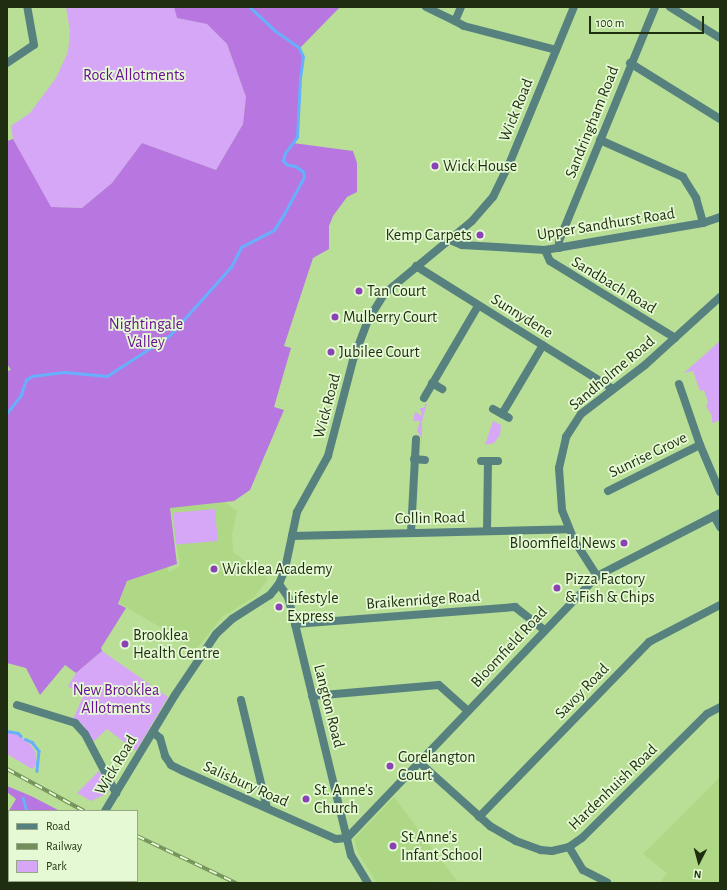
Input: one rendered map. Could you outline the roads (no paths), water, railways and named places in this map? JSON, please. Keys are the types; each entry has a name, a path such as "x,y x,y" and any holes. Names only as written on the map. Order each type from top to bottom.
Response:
{"street":[{"path":"7,63 34,45 26,7"},
{"path":"426,7 464,26 556,50"},
{"path":"455,21 461,7"},
{"name":"Wick Road","path":"106,810 216,634 232,619 270,595 279,584 285,569 292,536 303,499 328,456 353,360 368,320 377,303 416,266 450,240 486,207 500,185 574,7"},
{"name":"Sandringham Road","path":"559,248 558,241 630,64 655,7"},
{"path":"670,7 720,38"},
{"path":"630,64 720,119"},
{"path":"600,140 683,177 696,198 703,223"},
{"name":"Upper Sandhurst Road","path":"450,240 462,245 545,250 703,223 720,217"},
{"name":"Sandbach Road","path":"545,250 550,261 556,266 675,338"},
{"name":"Sunnydene","path":"416,266 613,389"},
{"name":"Sandholme Road","path":"597,576 569,529 562,510 559,484 560,455 566,437 581,414 645,365 720,297"},
{"path":"424,398 478,306"},
{"path":"493,409 506,416 543,345"},
{"path":"432,383 442,389"},
{"path":"679,384 700,445 720,492"},
{"path":"411,532 416,439"},
{"name":"Sunrise Grove","path":"608,491 700,445"},
{"path":"414,460 425,460"},
{"path":"487,530 485,461 498,461"},
{"path":"717,514 720,527"},
{"name":"Bloomfield Road","path":"347,838 597,576 717,514"},
{"name":"Collin Road","path":"292,536 569,529"},
{"name":"Langton Road","path":"279,584 288,597 351,855 368,883"},
{"name":"Savoy Road","path":"479,817 649,642 720,605"},
{"name":"Braikenridge Road","path":"295,624 515,607 544,630"},
{"path":"312,696 439,685 468,711"},
{"path":"241,700 267,808"},
{"path":"18,705 75,723 85,734 116,793"},
{"name":"Hardenhuish Road","path":"419,762 479,817 516,841 532,848 552,851 569,847 602,820 707,714 720,707"},
{"name":"Salisbury Road","path":"154,732 160,738 165,756 172,765 336,839 347,838"},
{"path":"569,847 583,870 607,882"}],"waterway":[{"path":"7,413 21,395 26,380 32,376 64,372 107,376 169,336 231,267 241,247 274,230 284,214 304,177 303,172 296,167 287,165 283,161 285,153 297,137 300,78 303,57 299,48 275,31 249,7"},
{"path":"7,731 18,733 21,736"},
{"path":"25,739 32,742 39,751 37,771"},
{"path":"23,798 27,810"}],"railway":[{"path":"7,769 82,810"},
{"path":"138,836 236,883"}],"place":[{"name":"Wick House","path":"435,166"},
{"name":"Kemp Carpets","path":"480,235"},
{"name":"Tan Court","path":"359,291"},
{"name":"Mulberry Court","path":"335,317"},
{"name":"Jubilee Court","path":"331,352"},
{"name":"Bloomfield News","path":"624,543"},
{"name":"Wicklea Academy","path":"214,569"},
{"name":"Pizza Factory & Fish & Chips","path":"557,588"},
{"name":"Lifestyle Express","path":"279,607"},
{"name":"Brooklea Health Centre","path":"125,644"},
{"name":"Gorelangton Court","path":"390,766"},
{"name":"St. Anne's Church","path":"306,799"},
{"name":"St Anne's Infant School","path":"393,846"}],"park label":[{"name":"Rock Allotments","path":"134,75"},
{"name":"Nightingale Valley","path":"146,333"},
{"name":"New Brooklea Allotments","path":"116,699"}]}
